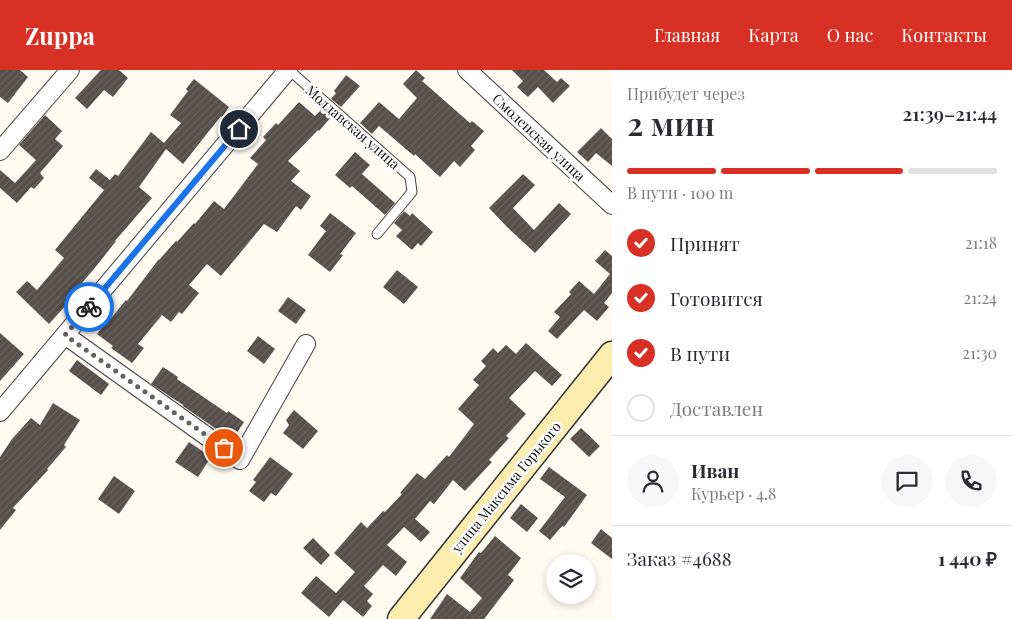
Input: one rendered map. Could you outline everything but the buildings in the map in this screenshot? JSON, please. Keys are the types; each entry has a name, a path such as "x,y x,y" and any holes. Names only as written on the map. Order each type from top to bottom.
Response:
{"main road":[{"name":"улица Максима Горького","path":"401,619 612,355"}],"street":[{"path":"0,150 70,70"},
{"name":"Молдавская улица","path":"0,412 288,70"},
{"name":"Смоленская улица","path":"467,70 612,205"},
{"path":"65,335 240,460 306,344"}],"lane":[{"name":"Молдавская улица","path":"288,70 410,177 412,192 377,234"}],"way so far":[{"path":"89,307 65,335 224,448"}],"route":[{"path":"89,307 239,129"}]}
